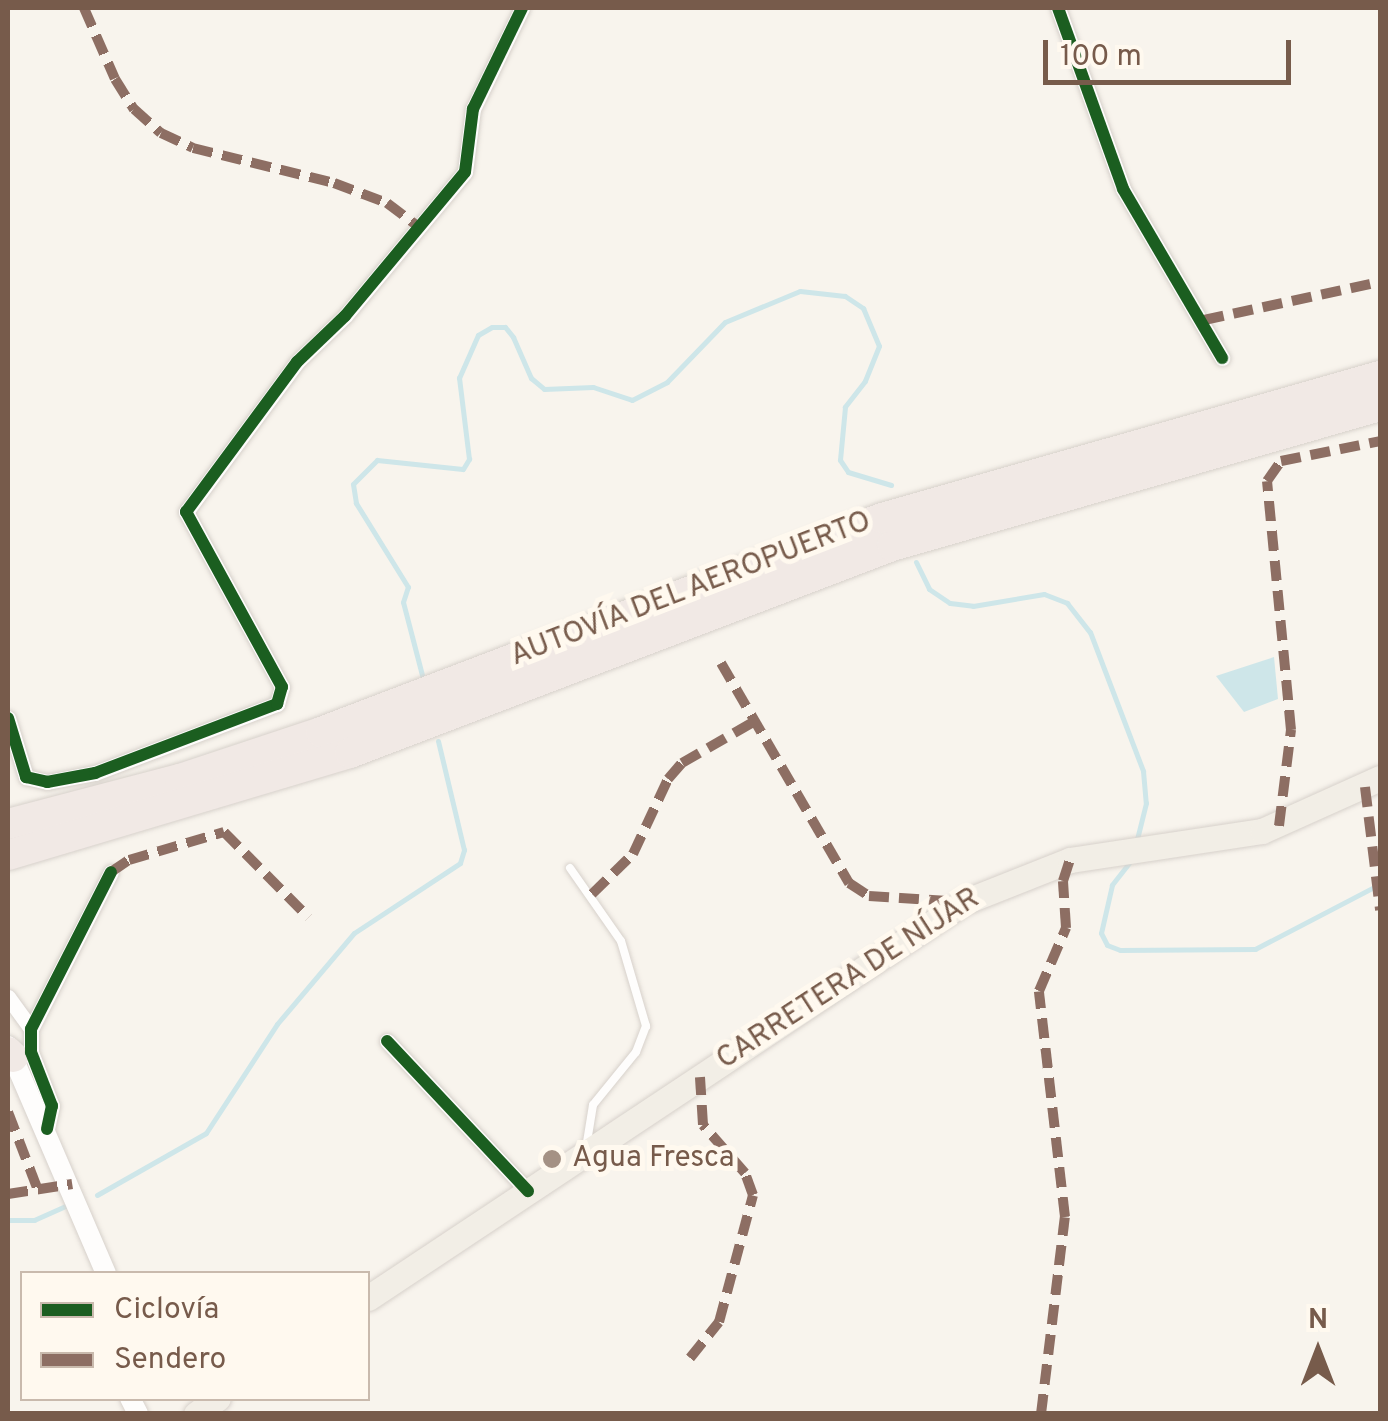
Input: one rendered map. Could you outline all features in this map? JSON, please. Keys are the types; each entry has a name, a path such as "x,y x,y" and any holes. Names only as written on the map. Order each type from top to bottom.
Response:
{"highway":[{"name":"AUTOVÍA DEL AEROPUERTO","path":"8,824 180,779 321,732 882,518 1380,376"},
{"name":"AUTOVÍA DEL AEROPUERTO","path":"8,855 350,753 892,546 1380,406"}],"main road":[{"name":"CARRETERA DE NÍJAR","path":"370,1297 922,927 1006,881 1070,860 1262,831 1380,778"}],"street":[{"path":"8,718 26,777 48,782 95,774 277,704 282,688 186,512 297,362 344,316 465,172 473,109 522,8"},
{"path":"1058,8 1123,189 1222,358"},
{"path":"46,1129 52,1106 31,1052 31,1029 112,872"},
{"path":"8,997 31,1029"},
{"path":"387,1041 528,1191"},
{"path":"10,1052 105,1271"}],"lane":[{"path":"570,868 621,941 646,1026 636,1052 593,1104 584,1126 586,1152"}],"water":[{"path":"1274,657 1278,699 1244,712 1216,676"}],"waterway":[{"path":"422,675 403,602 408,587 356,503 353,484 377,460 463,469 469,459 459,378 478,335 492,327 505,327 531,378 544,389 593,387 632,400 667,382 725,322 800,291 845,296 863,308 879,346 865,381 845,407 840,460 848,472 891,485"},
{"path":"916,562 929,589 950,603 973,606 1044,594 1067,603 1090,632 1143,771 1146,803 1137,839"},
{"path":"97,1195 206,1133 277,1024 354,933 460,863 464,850 438,741"},
{"path":"1129,863 1112,885 1101,933 1107,945 1120,950 1255,949 1380,884"},
{"path":"8,1220 34,1220 66,1206"}],"marked path":[{"path":"84,8 115,79 134,109 161,133 193,148 334,183 387,203 417,226"},
{"path":"1204,320 1380,282"},
{"path":"1279,826 1291,730 1267,481 1281,461 1380,441"},
{"path":"721,663 849,883 869,896 964,902"},
{"path":"592,894 633,854 668,779 682,763 755,721"},
{"path":"1365,787 1380,910"},
{"path":"111,872 129,860 224,832 308,917"},
{"path":"1041,1414 1065,1217 1039,991 1066,928 1063,881 1070,860"},
{"path":"690,1358 719,1322 753,1195 745,1173 703,1125 700,1077"},
{"path":"8,1112 38,1190"},
{"path":"8,1194 72,1184"}],"cycle path":[{"path":"8,718 26,777 47,782 95,773 277,704 282,687 186,512 297,362 345,316 465,172 473,109 522,8"},
{"path":"1058,8 1123,189 1222,358"},
{"path":"47,1129 52,1106 31,1052 31,1029 111,872"},
{"path":"387,1041 528,1191"}],"place":[{"name":"Agua Fresca","path":"552,1159"}]}
